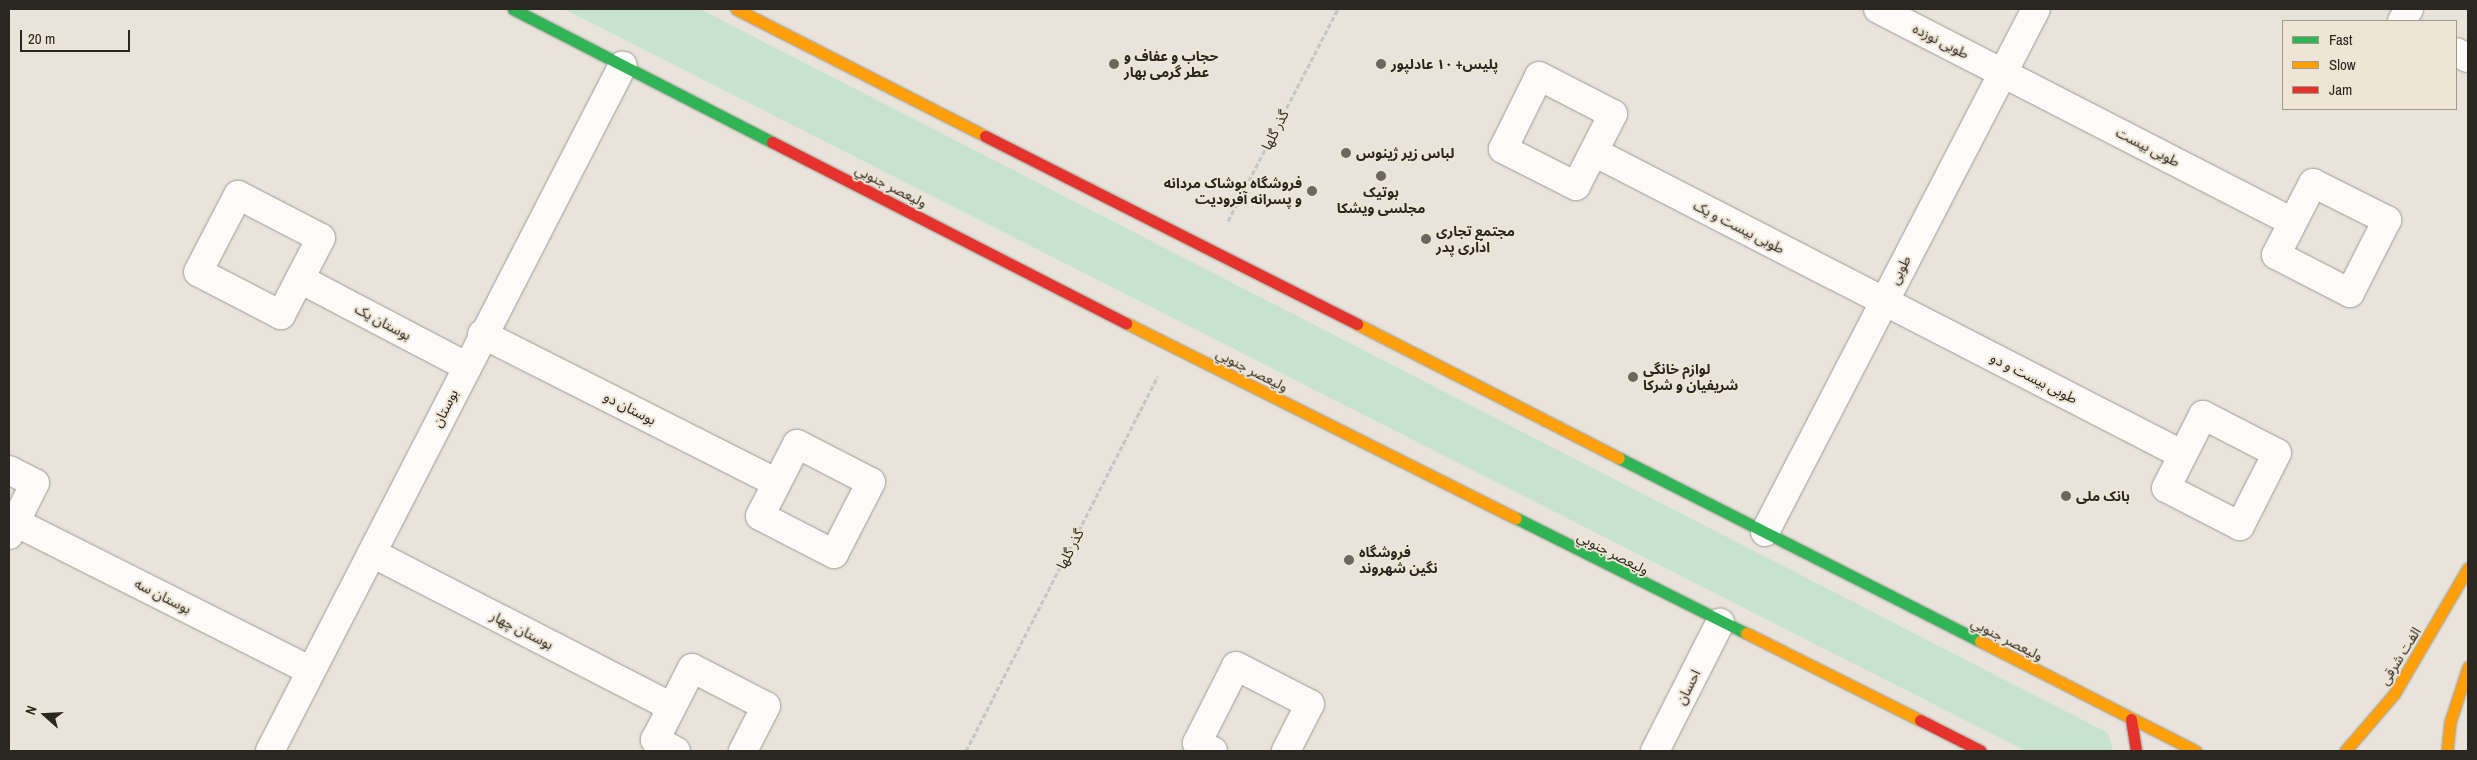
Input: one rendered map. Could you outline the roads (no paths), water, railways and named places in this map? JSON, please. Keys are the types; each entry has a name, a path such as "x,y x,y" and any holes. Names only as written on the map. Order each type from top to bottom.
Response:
{"main road":[{"name":"وليعصر جنوبي","path":"513,9 1173,347 1720,623 1981,751"},
{"name":"وليعصر جنوبي","path":"736,9 2196,751"},
{"name":"الفت شرقی","path":"2345,751 2394,694 2468,568"},
{"path":"2447,751 2450,722 2468,667"},
{"path":"2131,719 2136,751"}],"street":[{"name":"طوبی نوزده","path":"1878,9 2003,72"},
{"name":"طوبی","path":"1765,532 2036,9"},
{"name":"بوستان","path":"270,751 482,334 623,65"},
{"name":"طوبی بیست","path":"2003,72 2293,222"},
{"name":"طوبی بیست و یک","path":"1594,152 1884,301"},
{"path":"238,195 321,238 300,279 281,315 198,272 238,195"},
{"name":"بوستان یک","path":"300,279 466,366"},
{"name":"طوبی بیست و دو","path":"1884,301 2183,455"},
{"name":"بوستان دو","path":"482,334 777,483"},
{"path":"9,470 35,483 12,528"},
{"name":"بوستان سه","path":"12,528 311,671"},
{"name":"بوستان چهار","path":"372,553 672,707"},
{"name":"احسان","path":"1655,751 1720,623"},
{"path":"1214,751 1197,743 1236,666 1310,704 1290,750"},
{"path":"676,751 655,740 692,668 766,706 743,751"}],"place":[{"name":"حجاب و عفاف و عطر گرمی بهار","path":"1114,64"},
{"name":"پلیس+ ۱۰ عادلپور","path":"1381,64"},
{"name":"لباس زیر ژینوس","path":"1346,153"},
{"name":"بوتیک مجلسی ویشکا","path":"1381,176"},
{"name":"فروشگاه پوشاک مردانه و پسرانه آفرودیت","path":"1312,191"},
{"name":"مجتمع تجاری اداری پدر","path":"1426,239"},
{"name":"لوازم خانگی شریفیان و شرکا","path":"1633,377"},
{"name":"بانک ملی","path":"2066,496"},
{"name":"فروشگاه نگین شهروند","path":"1349,560"}]}
